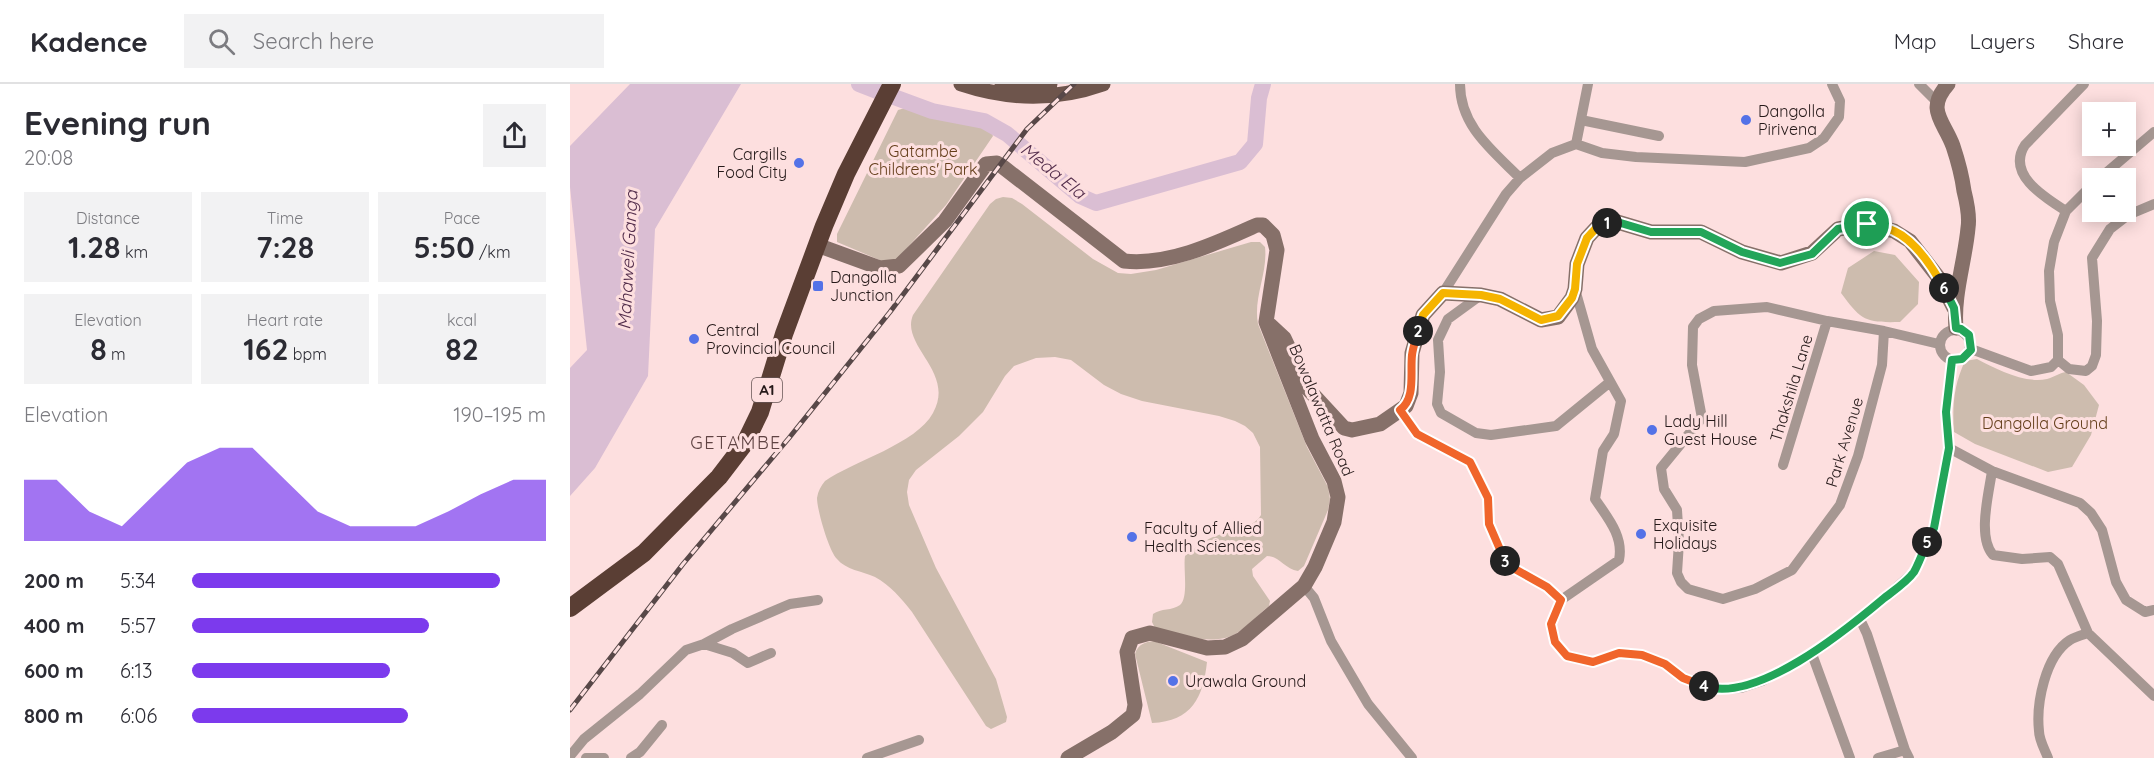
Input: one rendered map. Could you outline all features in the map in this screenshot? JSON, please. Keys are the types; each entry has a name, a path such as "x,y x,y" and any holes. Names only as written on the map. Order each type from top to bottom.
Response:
{"highway":[{"name":"A1","path":"570,608 644,553 719,477 745,443 760,412 784,333 817,245 846,174 890,85"}],"main road":[{"path":"961,84 1000,94 1035,98 1063,95 1103,84"},
{"path":"1002,84 1025,86 1050,84"}],"street":[{"path":"1460,84 1464,113 1480,138 1520,178"},
{"path":"1576,144 1588,84"},
{"path":"817,245 880,268 899,266 945,221 986,164 1000,165 1124,261 1140,263 1172,257 1215,244 1257,225 1263,225 1273,235 1277,250 1266,322 1284,339 1308,389 1344,428 1352,430 1380,424 1406,406 1411,393 1412,353 1423,315 1443,293 1506,194 1520,178 1552,153 1576,144 1602,153 1636,158 1745,162 1809,148 1824,138 1839,117 1840,101 1832,84"},
{"path":"1919,84 1937,102"},
{"path":"1948,84 1941,92 1937,102 1938,116 1952,143 1960,169 1969,226 1954,308"},
{"path":"2066,212 2026,180 2019,164 2019,154 2084,84"},
{"path":"1581,120 1659,136"},
{"path":"2112,168 2154,132"},
{"path":"1971,350 2031,371 2051,367 2058,360 2058,335 2050,301 2049,271 2054,242 2066,212 2082,195"},
{"path":"2058,360 2069,369 2086,371 2092,366 2096,355 2097,321 2092,258 2110,229 2128,215 2154,204"},
{"path":"1443,293 1481,295 1500,299 1541,320 1558,316 1572,298 1577,264 1587,238 1599,225 1614,221 1651,232 1701,232 1742,252 1780,263 1812,254 1838,229 1867,224 1894,231 1910,241 1938,277 1954,308 1956,328"},
{"path":"1575,289 1592,349 1620,401 1614,434 1603,451 1595,498 1616,530 1621,551 1619,560 1561,600 1551,624 1555,642 1567,656 1593,662 1619,653 1642,655 1665,664 1683,678 1714,689 1741,688 1762,681 1812,654 1860,619 1913,573 1934,528 1949,448 1946,412 1952,360"},
{"path":"1481,295 1448,319 1438,340 1440,372 1437,404 1441,414 1476,433 1491,435 1556,426 1610,382"},
{"name":"Park Avenue","path":"1767,307 1884,331 1882,365 1858,456 1840,505 1792,570 1755,589 1723,599 1689,589 1681,582 1677,573 1679,542 1677,510 1664,489 1661,468 1702,418 1692,365 1693,327 1699,319 1714,312 1767,307"},
{"name":"Thakshila Lane","path":"1783,465 1827,321"},
{"name":"Bowalawatta Road","path":"1074,757 1133,715 1134,705 1127,652 1132,638 1150,633 1207,648 1225,647 1242,639 1304,586 1316,567 1334,522 1338,497 1334,481 1312,439 1266,322"},
{"path":"1939,344 1946,332 1956,328 1969,335 1971,350"},
{"path":"1884,331 1939,344"},
{"path":"1939,344 1943,355 1952,360 1962,359 1971,350"},
{"path":"1400,410 1417,434 1470,462 1488,498 1489,524 1506,564 1547,587 1561,600"},
{"path":"1949,448 1992,471 2080,503 2091,513 2102,530 2116,582 2126,600 2145,612 2154,610"},
{"path":"1992,471 1986,510 1987,549 1993,555 2022,559 2050,557 2058,564 2088,633 2154,696"},
{"path":"1304,586 1314,598 1331,641 1368,704 1412,758"},
{"path":"570,756 584,739 640,694 686,650 790,604 818,600"},
{"path":"1860,619 1868,633 1907,754 1878,758"},
{"path":"2048,758 2038,732 2041,693 2048,668 2069,641 2088,633"},
{"path":"704,644 733,653 748,663 771,653"},
{"path":"1812,654 1850,758"},
{"path":"631,758 640,752 662,725"},
{"path":"867,758 919,740"},
{"path":"585,758 604,758"}],"green space":[{"name":"Gatambe Childrens' Park","path":"905,108 989,128 993,136 946,205 897,259 889,264 837,242 837,234 898,110"},
{"path":"1003,197 1012,198 1022,204 1093,259 1118,273 1131,274 1156,270 1251,242 1260,242 1265,247 1265,257 1257,305 1258,324 1307,447 1328,487 1330,499 1328,510 1304,566 1298,571 1293,570 1275,558 1267,556 1252,569 1253,576 1270,601 1269,606 1240,631 1220,639 1209,640 1155,628 1152,622 1153,614 1177,607 1183,601 1185,556 1209,539 1252,524 1261,515 1260,447 1253,433 1235,421 1219,416 1142,401 1121,394 1104,385 1071,360 1055,357 1036,358 1014,366 1005,376 983,412 959,436 916,470 909,480 907,492 909,505 936,568 996,679 1007,717 1006,722 991,729 986,726 912,612 899,597 880,580 850,568 837,559 830,548 824,530 817,498 825,481 899,443 925,424 933,413 938,398 938,385 914,338 911,326 913,315 990,204"},
{"path":"1874,251 1895,255 1919,282 1918,304 1900,322 1879,322 1865,318 1841,293 1848,268"},
{"name":"Dangolla Ground","path":"1977,359 2020,378 2047,379 2066,372 2084,385 2099,405 2091,435 2072,467 2048,472 1975,444 1954,432 1953,413 1958,378 1965,361"},
{"name":"Urawala Ground","path":"1154,641 1207,662 1202,686 1193,705 1177,718 1152,723 1135,654 1142,644"}],"water":[{"name":"Mahaweli Ganga","path":"630,84 741,84 655,229 648,376 595,468 570,496 570,368 587,350 570,187 570,146"}],"waterway":[{"name":"Meda Ela","path":"859,84 877,91"},
{"name":"Meda Ela","path":"894,97 932,111 984,121 1007,134 1080,196 1096,203 1240,162 1255,144 1259,98 1263,84"}],"railway":[{"path":"570,710 683,564 789,438 890,312 1027,129 1074,84"}],"place":[{"name":"Dangolla Pirivena","path":"1746,120"},
{"name":"Cargills Food City","path":"799,163"},
{"name":"Dangolla Junction","path":"818,286"},
{"name":"Central Provincial Council","path":"694,339"},
{"name":"Lady Hill Guest House","path":"1652,430"},
{"name":"Exquisite Holidays","path":"1641,534"},
{"name":"Faculty of Allied Health Sciences","path":"1132,537"},
{"name":"Urawala Ground","path":"1173,681"}],"district":[{"name":"GETAMBE","path":"736,443"}],"route":[{"path":"1614,221 1651,232 1701,232 1742,252 1780,263 1812,254 1838,229 1867,224 1894,231 1910,241 1938,277 1954,308 1956,328 1969,335 1971,350 1962,359 1952,360 1946,412 1949,448 1934,528 1913,573 1860,619 1812,654 1762,681 1741,688 1714,689 1683,678 1665,664 1642,655 1619,653 1593,662 1567,656 1555,642 1551,624 1561,600 1547,587 1506,564 1489,524 1488,498 1470,462 1417,434 1400,410 1406,406 1411,393 1412,353 1423,315 1443,293 1481,295 1500,299 1541,320 1558,316 1572,298 1577,264 1587,238 1599,225 1614,221"}]}
